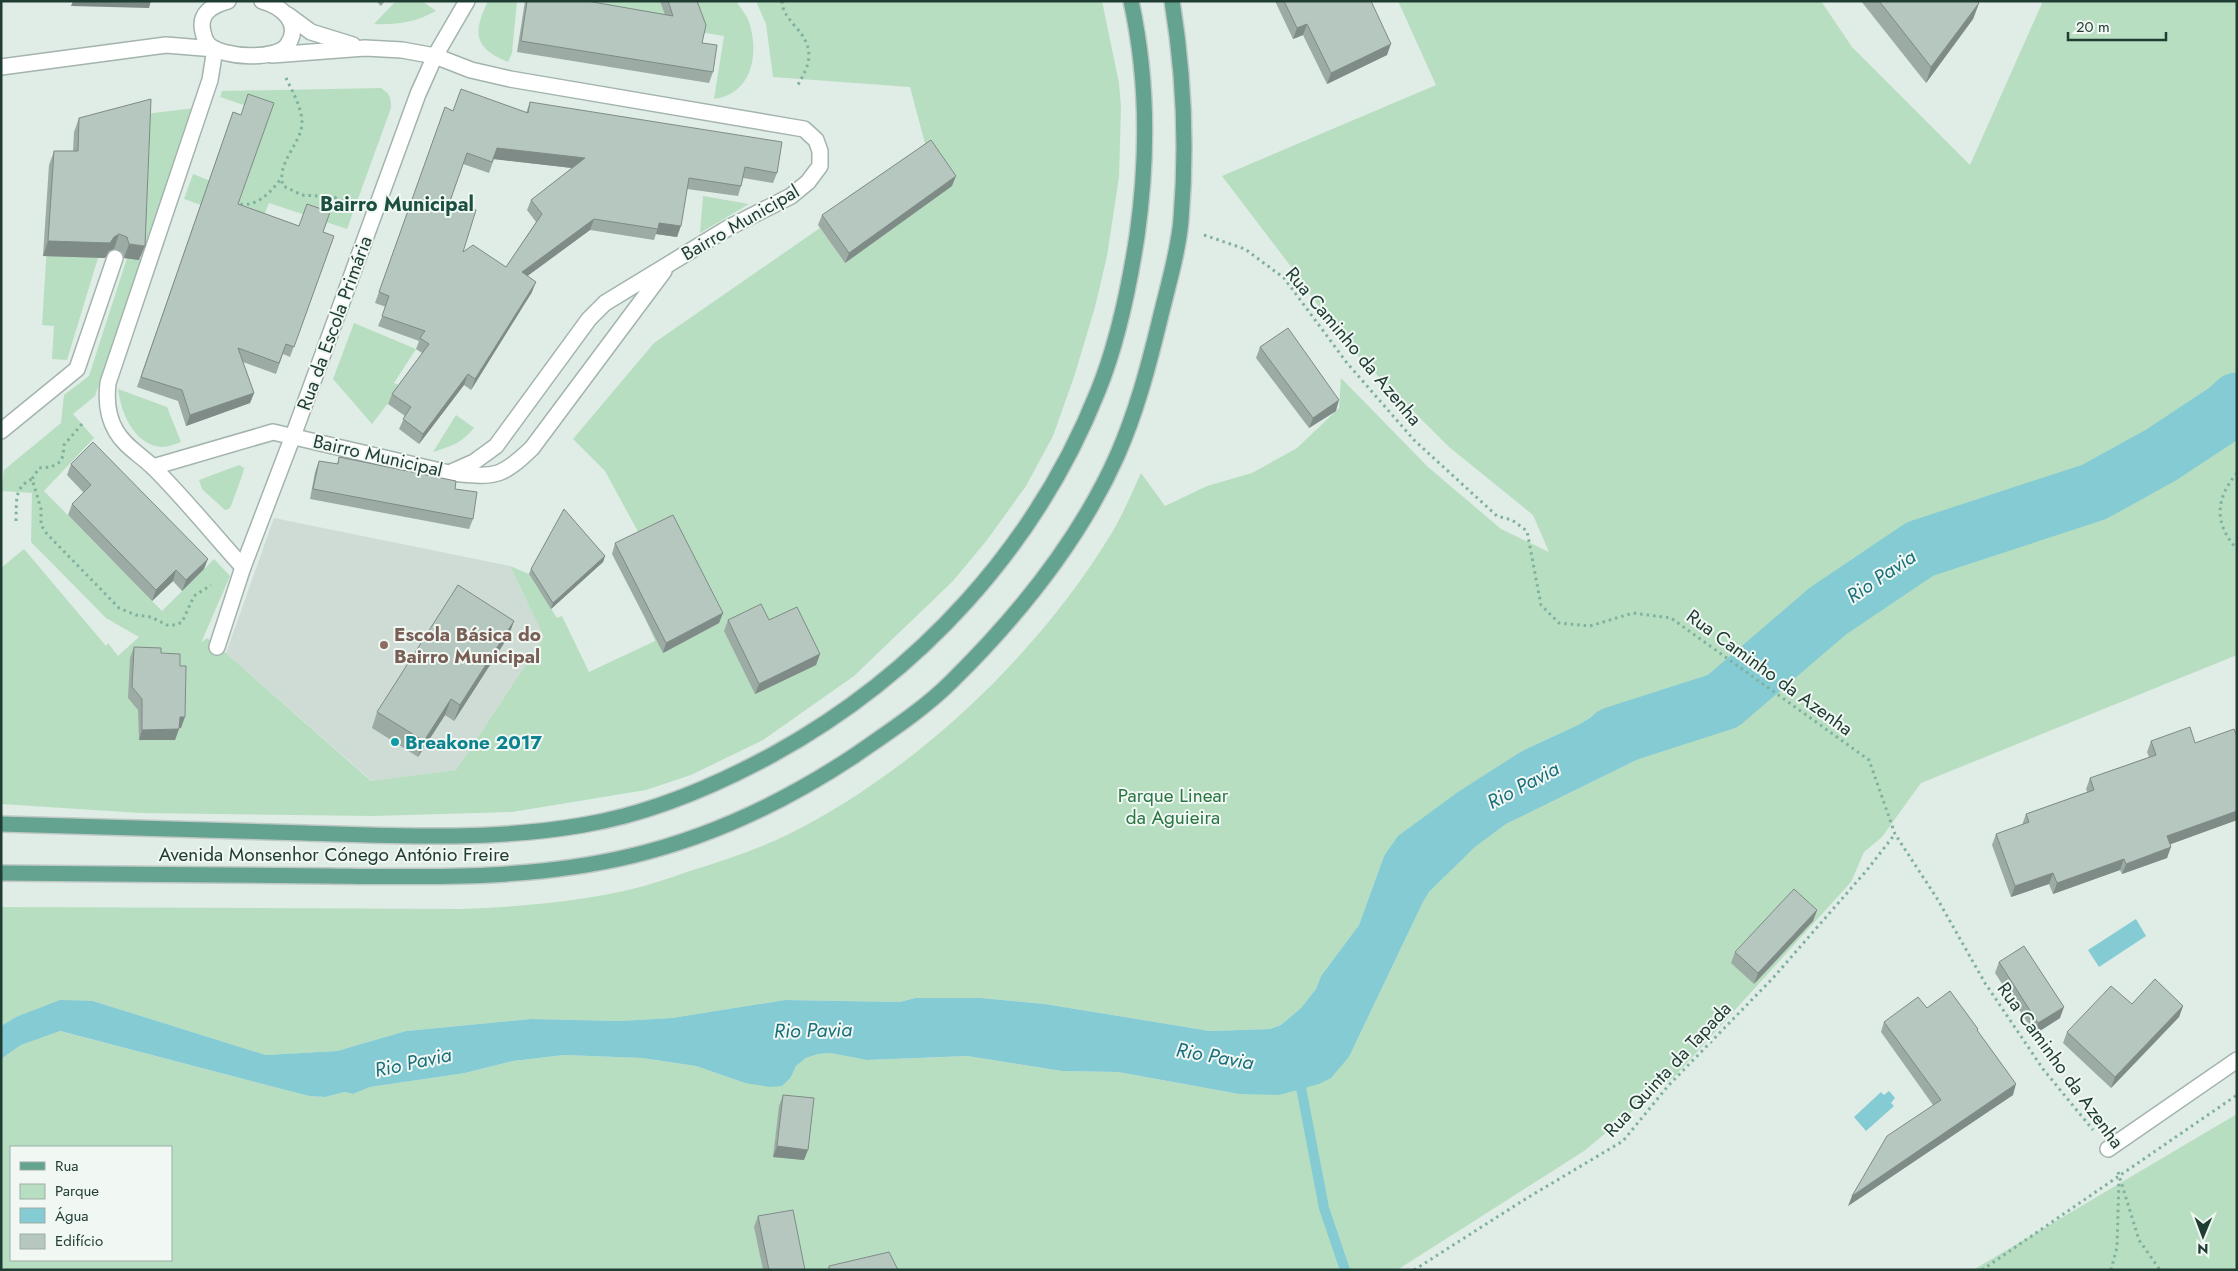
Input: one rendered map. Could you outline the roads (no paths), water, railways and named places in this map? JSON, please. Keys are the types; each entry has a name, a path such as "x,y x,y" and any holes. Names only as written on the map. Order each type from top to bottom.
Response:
{"main road":[{"name":"Avenida Monsenhor Cónego António Freire","path":"1,824 420,837 522,832 583,825 642,812 739,772 800,740 856,704 912,656 951,619 1016,542 1043,501 1074,445 1099,388 1117,331 1131,272 1143,191 1144,108 1139,36 1131,1"},
{"name":"Avenida Monsenhor Cónego António Freire","path":"1,873 445,877 572,868 632,856 684,842 758,811 824,776 889,732 949,684 1008,621 1036,587 1072,537 1092,505 1112,465 1136,409 1149,368 1181,224 1184,109 1178,37 1172,1"}],"street":[{"path":"206,1 202,20 205,39 220,52 242,55 272,55 365,48 402,50 435,56 467,1"},
{"path":"166,45 194,30 207,11 216,4 228,1"},
{"path":"269,2 312,32 335,41 365,48"},
{"path":"272,55 285,49 292,38 293,28 288,15"},
{"path":"1,67 166,45 215,49"},
{"path":"215,49 210,80 108,383 106,398 109,417 115,430 126,445 153,467 243,567"},
{"name":"Bairro Municipal","path":"153,467 273,432 449,473 474,462 496,446 589,319 605,303 728,228 791,196 808,182 820,166 820,151 816,140 804,129 510,80 471,70 435,56"},
{"name":"Rua da Escola Primária","path":"293,436 418,94 435,56"},
{"path":"1,431 77,369 115,258"},
{"path":"449,473 489,476 512,467 519,461 532,448 669,264"},
{"name":"Bairro Municipal","path":"216,647 243,567 293,436"},
{"path":"2108,1149 2237,1060"}],"water":[{"path":"1669,689 1708,729 1659,749 1506,824 1475,847 1429,892 1349,1057 1331,1078 1319,1084 1279,1095 1239,1094 1118,1072 1062,1071 967,1056 867,1060 830,1053 818,1054 806,1058 796,1066 791,1077 782,1086 770,1087 745,1083 696,1066 642,1058 564,1055 513,1061 465,1073 370,1087 353,1094 345,1092 325,1097 309,1096 60,1031 21,1045 1,1059 1,1026 16,1017 60,1000 93,1001 266,1055 337,1051 406,1031 531,1019 620,1021 672,1018 785,1000 900,1002 915,998 981,998 1045,1004 1210,1031 1270,1029 1281,1025 1301,1008 1316,989 1321,976 1359,925 1384,856 1398,836 1458,792 1522,751 1580,724 1604,709"},
{"path":"2136,919 2146,936 2099,967 2088,950"},
{"path":"1889,1091 1895,1098 1891,1103 1894,1106 1866,1131 1854,1117 1881,1092 1884,1095"}],"waterway":[{"name":"Rio Pavia","path":"1614,736 1723,701 1828,611 1920,549 2094,492 2161,455 2229,410 2237,402"},
{"path":"1299,1077 1324,1208 1345,1270"}],"place":[{"name":"Escola Básica do Bairro Municipal","path":"384,645"},
{"name":"Breakone 2017","path":"395,742"}],"district":[{"name":"Bairro Municipal","path":"397,204"}],"park label":[{"name":"Parque Linear da Aguieira","path":"1173,806"}]}
